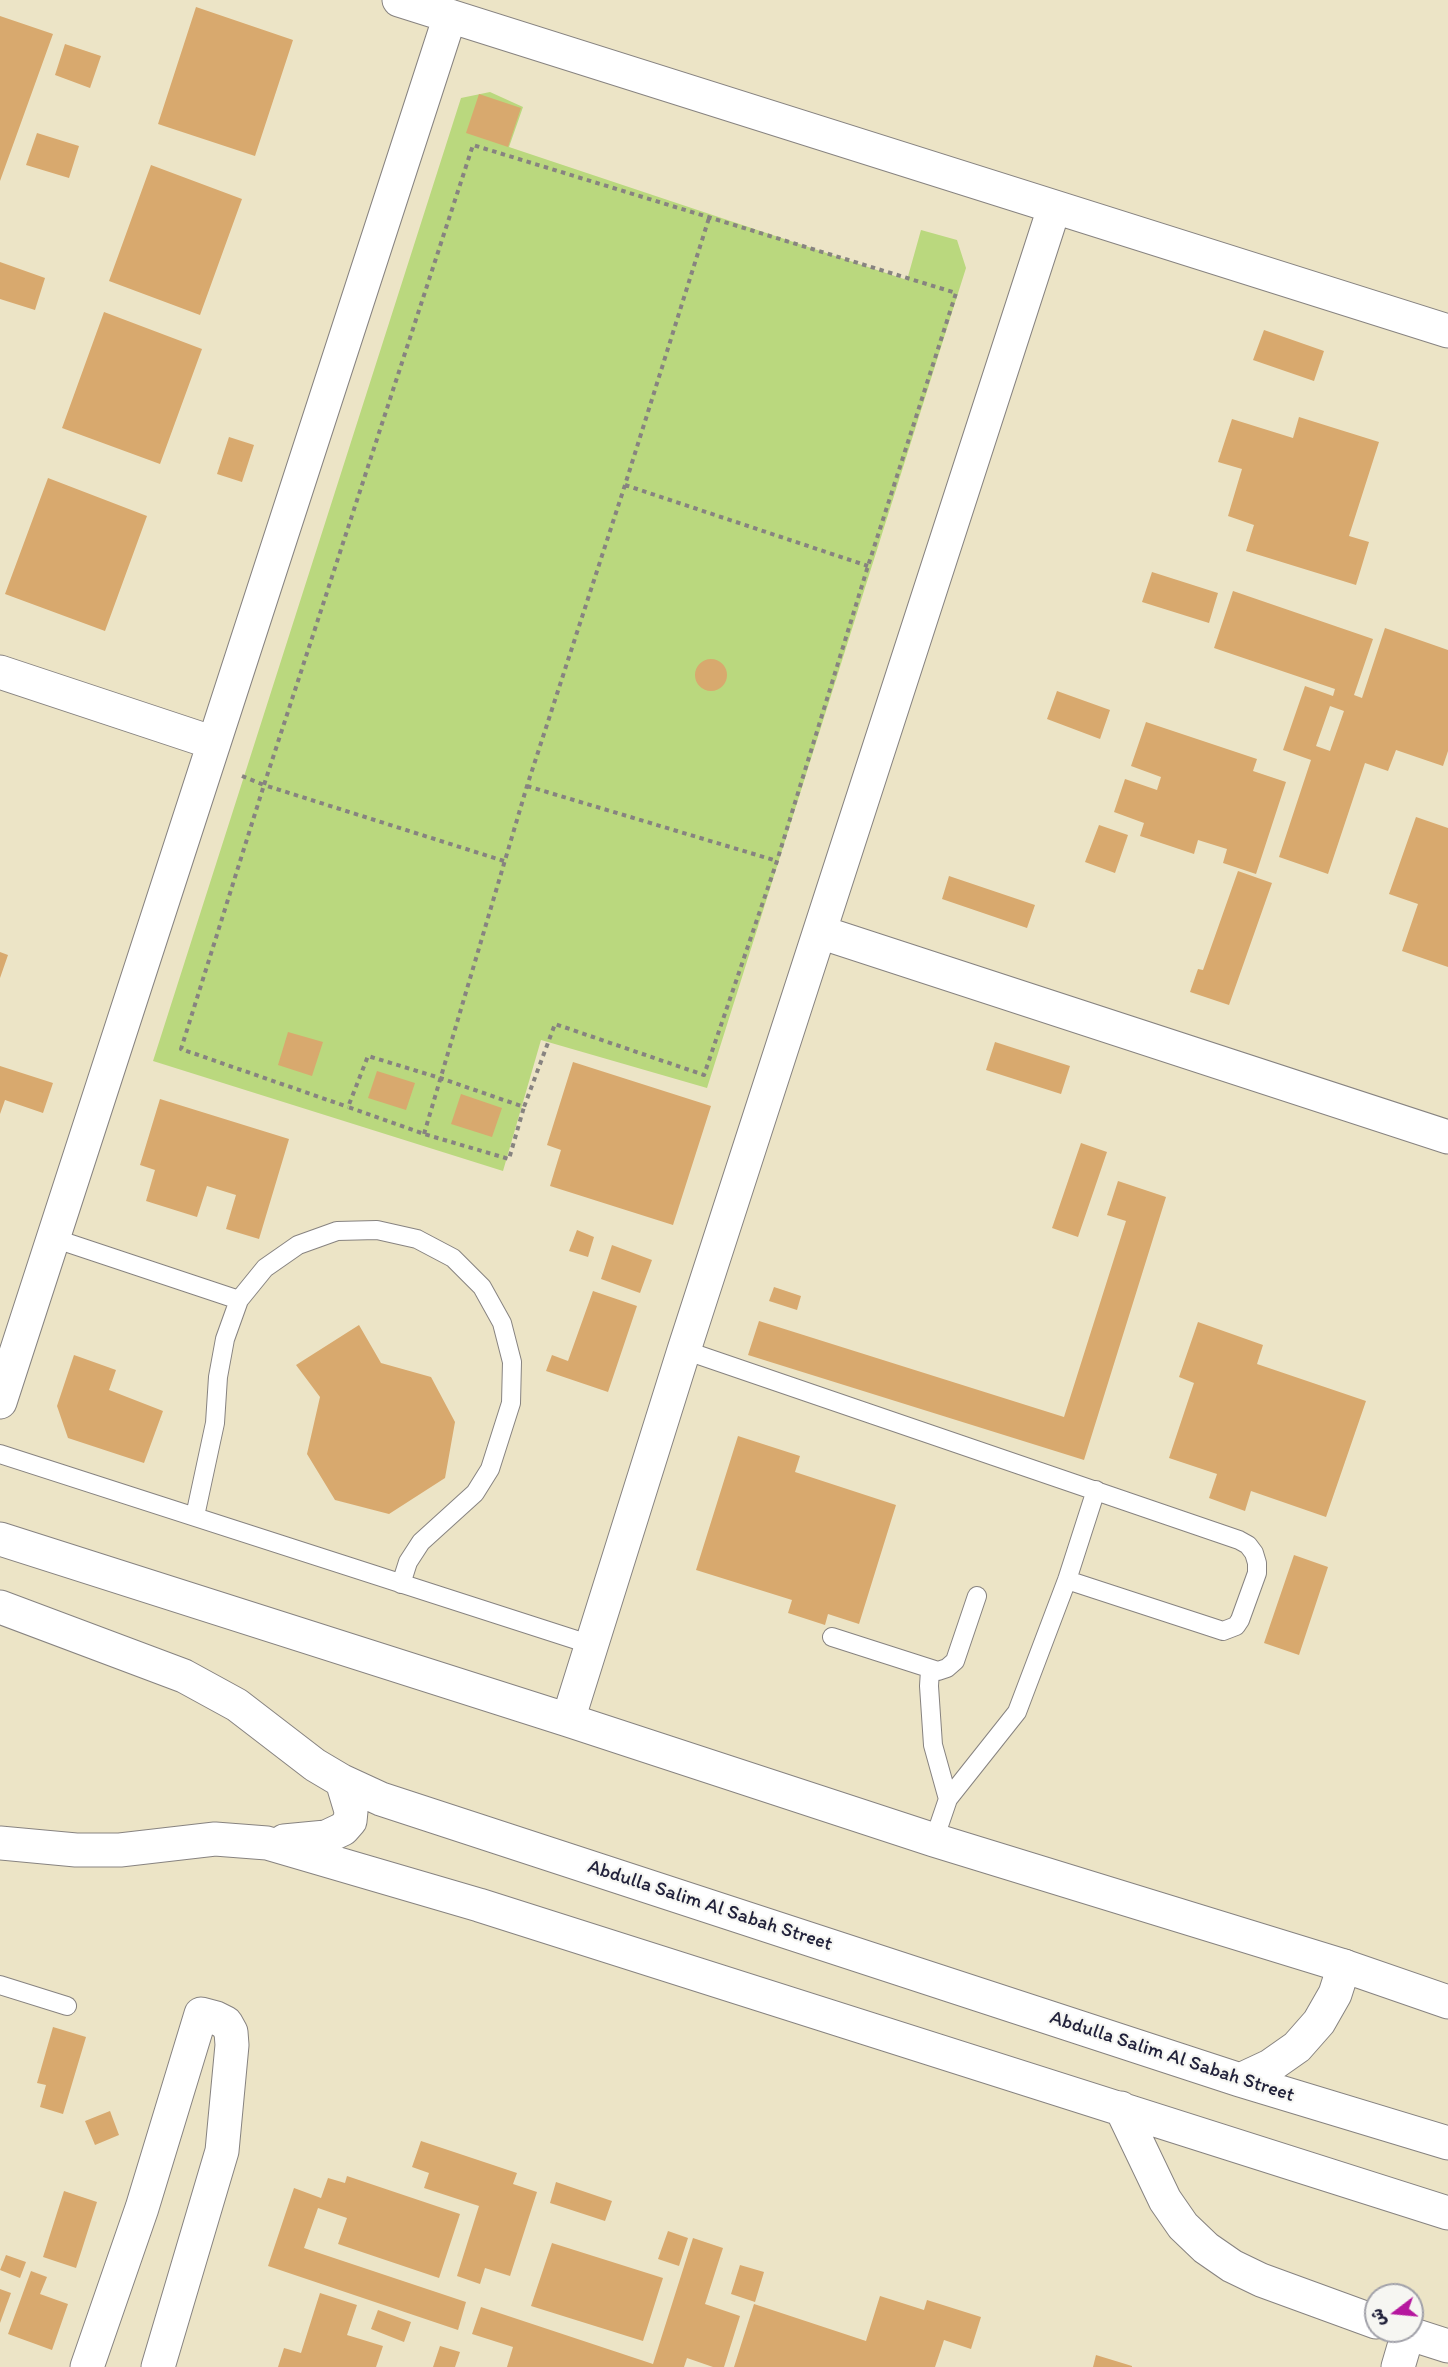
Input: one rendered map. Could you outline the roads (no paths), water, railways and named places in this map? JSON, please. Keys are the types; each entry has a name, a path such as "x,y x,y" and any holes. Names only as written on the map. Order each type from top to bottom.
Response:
{"street":[{"path":"399,0 1448,331"},
{"path":"0,1402 450,16"},
{"path":"568,1720 684,1350 1054,208"},
{"path":"0,672 211,754"},
{"path":"820,932 1448,1137"},
{"path":"0,1539 568,1720 934,1840 1344,1966 1448,2002"},
{"name":"Abdulla Salim Al Sabah Street","path":"0,1606 184,1676 237,1705 306,1758 342,1781 403,1806 1240,2080 1448,2143"},
{"path":"0,1843 76,1850 120,1850 215,1839 267,1843 326,1837 344,1829 350,1821 351,1811 342,1781"},
{"path":"267,1843 490,1908 1448,2213"},
{"path":"1240,2080 1270,2066 1297,2047 1324,2013 1335,1994 1344,1966"},
{"path":"87,2367 142,2208 201,2014 226,2023 231,2032 232,2045 222,2151 158,2367"},
{"path":"1121,2108 1165,2200 1184,2226 1206,2248 1232,2266 1261,2280 1364,2318"},
{"path":"1424,2338 1448,2346"},
{"path":"1398,2367 1403,2343"}],"lane":[{"path":"195,1516 215,1423 218,1377 225,1340 239,1300 265,1268 298,1245 337,1232 377,1230 417,1239 453,1258 482,1287 502,1323 512,1362 511,1403 490,1469 476,1493 421,1542 408,1562 401,1584"},
{"path":"54,1238 239,1300"},
{"path":"684,1350 1239,1540 1248,1545 1257,1563 1257,1573 1240,1620 1236,1626 1223,1631 1067,1580"},
{"path":"0,1454 592,1645"},
{"path":"934,1840 948,1799 1017,1712 1067,1580 1096,1490"},
{"path":"832,1636 938,1671 947,1668 955,1661 977,1596"},
{"path":"930,1670 933,1745 948,1799"},
{"path":"0,1985 67,2006"}]}
